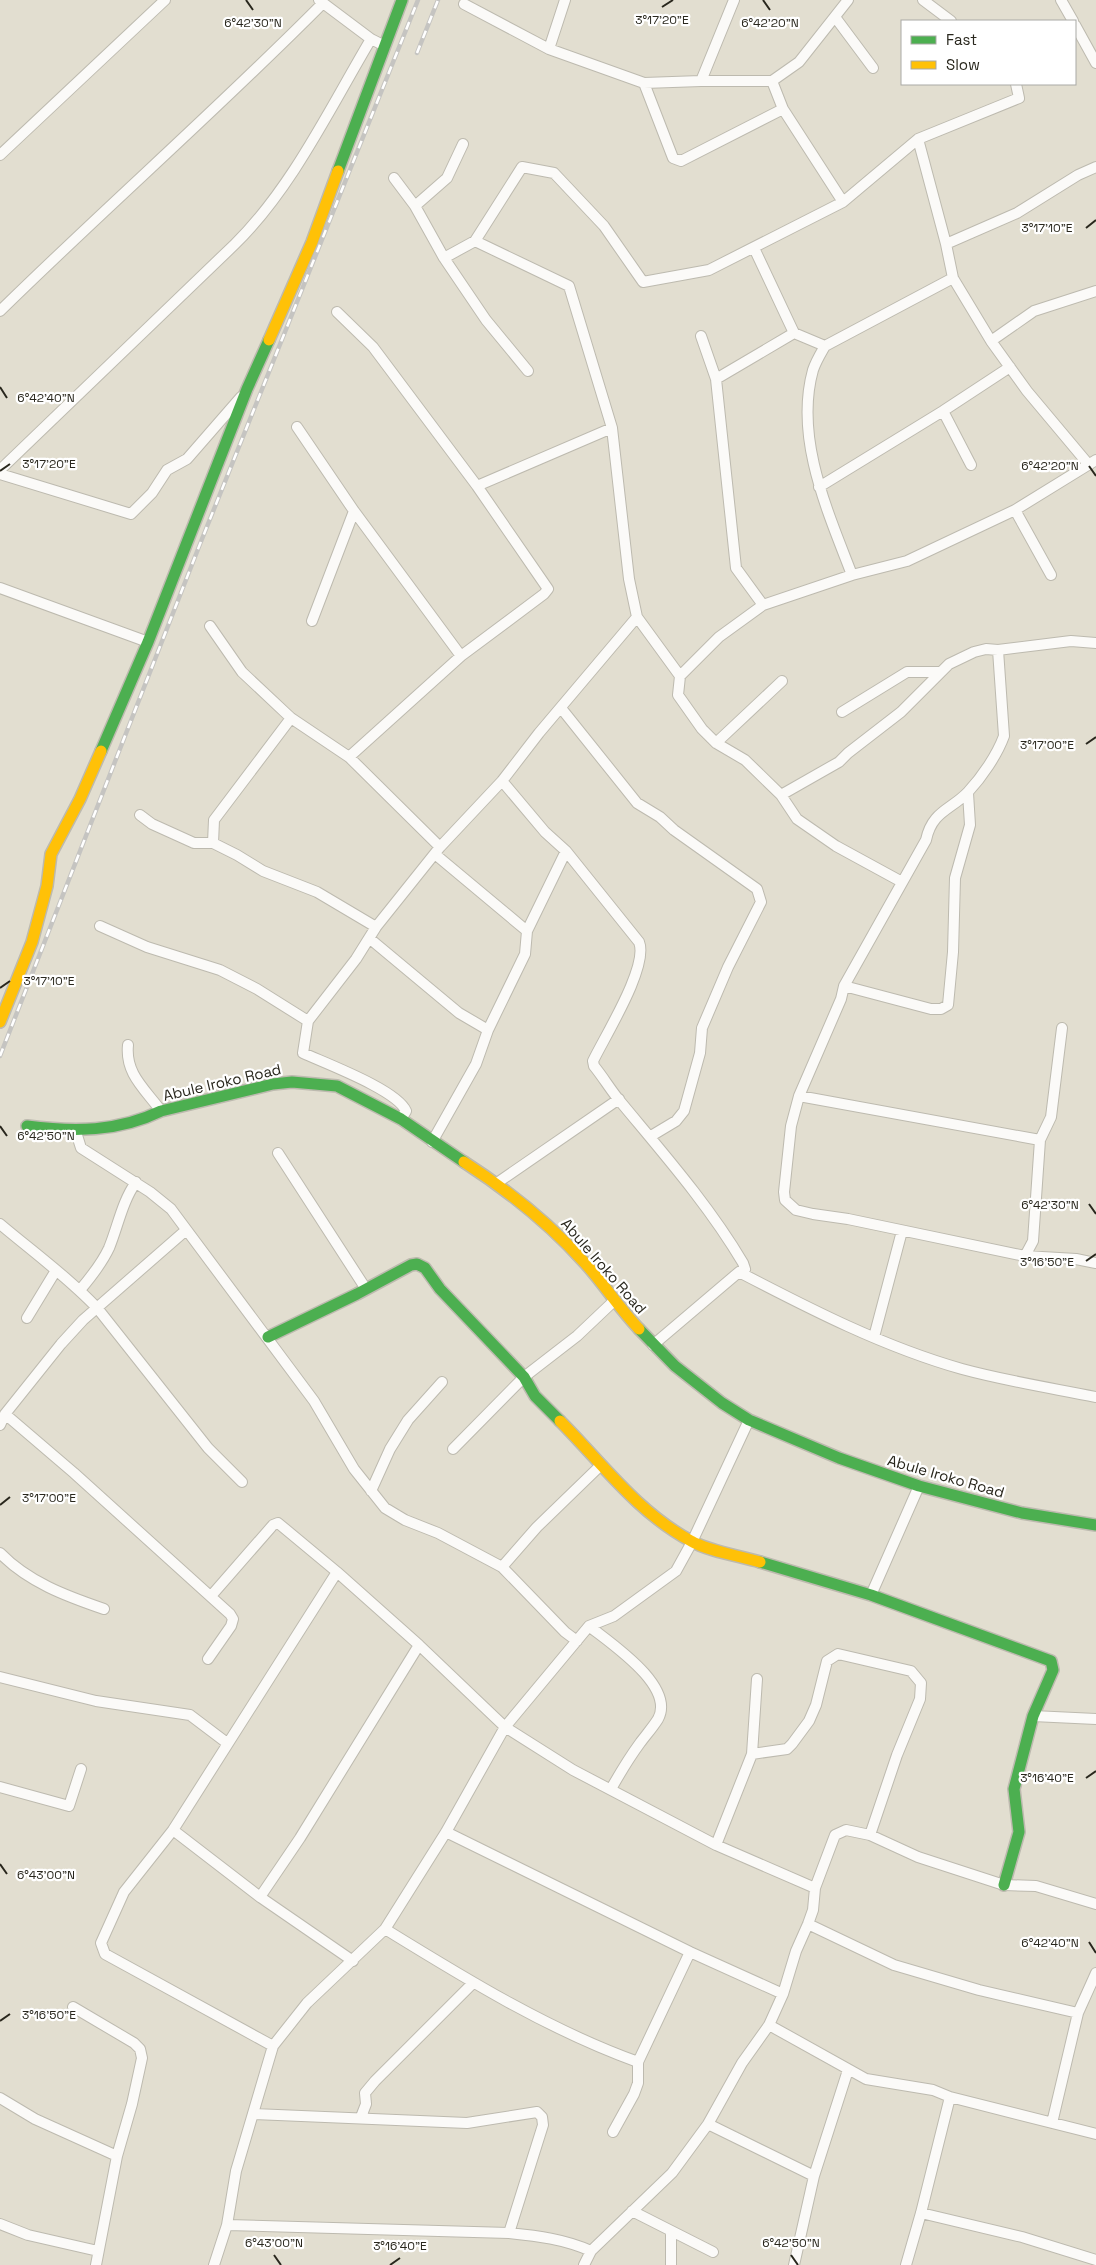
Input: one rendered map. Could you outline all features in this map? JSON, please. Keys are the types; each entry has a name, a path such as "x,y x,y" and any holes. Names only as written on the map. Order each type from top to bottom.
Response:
{"street":[{"path":"0,155 165,0"},
{"path":"0,1022 32,942 47,886 51,854 80,799 148,642 248,389 312,242 402,0"},
{"path":"549,49 565,0"},
{"path":"701,81 734,0"},
{"path":"464,4 549,49 644,84 701,81 772,81 799,62 848,0"},
{"path":"923,0 950,20"},
{"path":"1061,0 1072,20"},
{"path":"0,311 70,242 259,67 321,1 371,39 385,46"},
{"path":"835,17 873,68"},
{"path":"1076,27 1096,63"},
{"path":"0,470 235,244 266,211 297,164 371,39"},
{"path":"772,81 784,109 843,202"},
{"path":"644,84 673,158 681,161 784,109"},
{"path":"444,258 475,241 522,167 554,173 604,226 643,282 709,270 843,202 918,139 1019,98 1016,85"},
{"path":"902,882 826,839 797,819 781,795 745,760 716,743 702,729 678,695 680,676 719,637 763,605 852,575 906,561 1015,510 1092,462 1010,367 991,341 953,278 946,244 918,139"},
{"path":"415,206 447,178 463,144"},
{"path":"946,244 1017,213 1078,175 1096,167"},
{"path":"394,178 415,206 444,258 486,320 528,371"},
{"path":"475,241 569,286 612,428 629,579 637,617 680,676"},
{"path":"754,248 794,333 825,346"},
{"path":"852,575 819,487 806,415 813,369 825,346 953,278"},
{"path":"991,341 1034,311 1096,290"},
{"path":"337,312 373,347 477,486 548,589 544,594 461,656 349,757"},
{"path":"716,379 794,333"},
{"path":"701,336 716,379 736,568 763,605"},
{"path":"819,487 943,412 1010,367"},
{"path":"0,474 131,514 152,493 168,470 187,458 248,389"},
{"path":"943,412 971,465"},
{"path":"297,427 354,511 461,656"},
{"path":"477,486 612,428"},
{"path":"1015,510 1051,575"},
{"path":"312,621 354,511"},
{"path":"0,588 148,642"},
{"path":"401,1119 406,1111 403,1103 384,1090 303,1053 308,1022 356,959 376,927 438,851 502,781 539,733 637,617"},
{"path":"210,626 242,672 291,718 349,757 438,851 527,930"},
{"path":"781,795 839,762 901,712 941,672 962,657 986,649 998,650 1071,641 1096,643"},
{"path":"998,650 1004,736 993,758 968,793 944,809 928,829 926,840 844,986 841,999 799,1096 791,1126 784,1192 785,1200 796,1210 1025,1256 1076,1259 1096,1263"},
{"path":"842,712 907,672 941,672"},
{"path":"716,743 782,681"},
{"path":"561,708 637,803 660,817 674,830 757,890 760,895 761,902 728,967 702,1028 700,1053 684,1111 676,1121 651,1136"},
{"path":"213,843 214,820 291,718"},
{"path":"502,781 545,832 566,851 640,942 642,956 628,993 593,1061 594,1066 651,1136 737,1253 745,1269 739,1272 653,1345"},
{"path":"844,986 931,1009 941,1009 948,1005 953,952 955,878 970,825 968,793"},
{"path":"140,815 152,824 194,843 213,843 263,871 317,892 376,927"},
{"path":"432,1142 476,1064 488,1030 525,954 527,930 566,851"},
{"path":"100,926 147,947 220,970 257,989 308,1022"},
{"path":"369,938 459,1013 488,1030"},
{"path":"1025,1256 1033,1242 1040,1140 1051,1117 1062,1028"},
{"path":"128,1045 127,1058 130,1070 161,1111"},
{"name":"Abule Iroko Road","path":"27,1126 75,1129 103,1128 129,1124 149,1118 161,1111 273,1084 292,1082 337,1086 401,1119 432,1142 497,1183 548,1225 585,1263 653,1345 698,1386 749,1420 839,1458 919,1486 1022,1513 1096,1525"},
{"path":"799,1096 1040,1140"},
{"path":"497,1183 619,1099"},
{"path":"75,1129 81,1148 136,1182 171,1209 185,1231 268,1337 314,1401 354,1469 385,1508 405,1520 438,1533 502,1567 565,1632 577,1641"},
{"path":"278,1153 366,1289"},
{"path":"80,1290 95,1272 108,1248 126,1197 136,1182"},
{"path":"0,1224 55,1272 80,1290 98,1309 208,1448 242,1482"},
{"path":"0,1425 5,1414 61,1344 185,1231"},
{"path":"874,1337 902,1231"},
{"path":"268,1337 411,1265 417,1264 425,1268 440,1289 524,1377 535,1396 572,1433 600,1466 647,1512 692,1542 871,1595 1052,1660 1053,1670 1033,1716 1014,1789 1019,1832 1004,1885"},
{"path":"27,1318 55,1272"},
{"path":"739,1272 795,1301 874,1337 960,1369 1096,1397"},
{"path":"453,1449 524,1377 577,1336 614,1300"},
{"path":"371,1491 390,1449 408,1420 442,1382"},
{"path":"5,1414 211,1596 233,1619 231,1626 208,1659"},
{"path":"214,2265 226,2225 236,2170 273,2046 306,2003 386,1929 446,1832 505,1727 589,1626 614,1616 676,1571 692,1542 749,1420"},
{"path":"502,1567 537,1527 600,1466"},
{"path":"871,1595 919,1486"},
{"path":"211,1596 273,1525 278,1523 337,1572 419,1645 505,1727 573,1770 716,1845 815,1888"},
{"path":"0,1553 15,1568 60,1593 104,1609"},
{"path":"273,2046 105,1954 101,1943 124,1892 173,1830 337,1572"},
{"path":"589,1626 649,1677 658,1691 659,1717 625,1764 611,1789"},
{"path":"260,1896 300,1838 419,1645"},
{"path":"752,1754 788,1749 809,1721 816,1705 827,1661 832,1656 838,1654 911,1671 921,1683 920,1699 897,1755 870,1835"},
{"path":"0,1677 96,1701 190,1715 227,1743"},
{"path":"716,1845 752,1754 757,1679"},
{"path":"1033,1716 1096,1719"},
{"path":"0,1786 69,1806 81,1769"},
{"path":"173,1830 260,1896 353,1960"},
{"path":"584,2265 591,2251 672,2173 708,2124 742,2063 769,2025 783,1994 796,1951 813,1910 815,1888 835,1835 846,1830 870,1835 918,1857 1004,1885 1036,1886 1096,1904"},
{"path":"446,1832 690,1952 783,1994"},
{"path":"808,1924 894,1965 980,1990 1078,2013"},
{"path":"386,1929 473,1983 603,2050 638,2062"},
{"path":"612,2132 638,2083 638,2062 690,1952"},
{"path":"1052,2123 1078,2013 1095,1980"},
{"path":"361,2117 366,2104 365,2093 375,2081 473,1983"},
{"path":"73,2007 134,2043 140,2049 142,2058 117,2156 96,2265"},
{"path":"769,2025 866,2079 933,2090 950,2097 1096,2134"},
{"path":"794,2265 814,2176 848,2070"},
{"path":"906,2265 950,2097"},
{"path":"0,2098 34,2119 117,2156"},
{"path":"253,2114 467,2122 536,2112 542,2117 543,2125 509,2233"},
{"path":"708,2124 814,2176"},
{"path":"632,2210 713,2252"},
{"path":"921,2213 1022,2237 1096,2260"},
{"path":"0,2224 28,2235 98,2251"},
{"path":"226,2225 509,2233 552,2238 576,2244 591,2251"},
{"path":"671,2231 671,2265"}],"railway":[{"path":"0,1056 200,544 418,0"},
{"path":"417,53 438,0"}],"traffic: fast":[{"path":"338,171 402,0"},
{"path":"101,751 148,642 247,389 269,340"},
{"path":"27,1126 62,1129 112,1127 145,1118 161,1111 273,1084 292,1082 337,1086 401,1119 464,1162"},
{"path":"268,1337 357,1294 411,1265 417,1264 425,1268 440,1289 524,1377 535,1396 560,1421"},
{"path":"639,1329 675,1366 722,1403 749,1420 839,1458 919,1486 1022,1513 1096,1525"},
{"path":"760,1562 871,1595 1051,1661 1053,1670 1033,1716 1014,1789 1019,1832 1004,1885"}],"traffic: slow":[{"path":"269,340 312,242 338,171"},
{"path":"0,1022 32,942 47,886 51,854 80,799 101,751"},
{"path":"464,1162 513,1196 557,1234 592,1271 639,1329"},
{"path":"560,1421 621,1486 654,1516 672,1529 698,1545 760,1562"}]}
